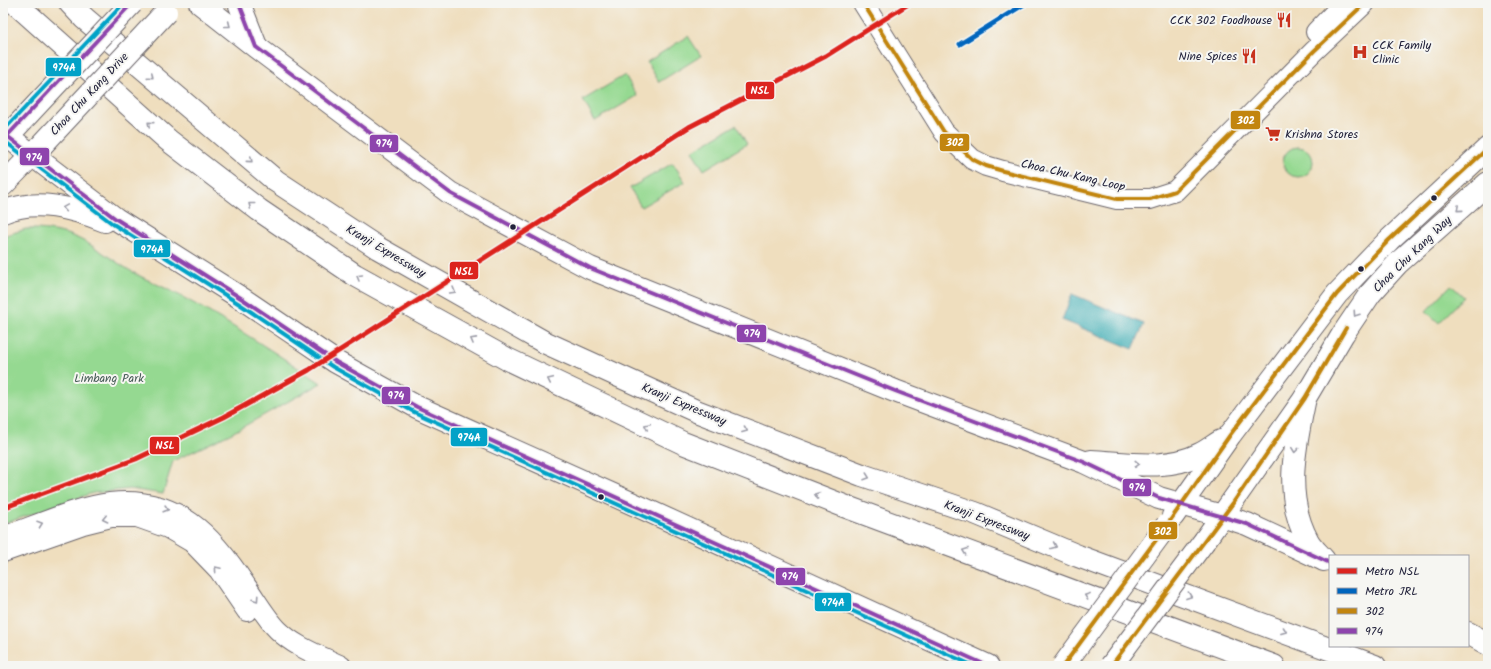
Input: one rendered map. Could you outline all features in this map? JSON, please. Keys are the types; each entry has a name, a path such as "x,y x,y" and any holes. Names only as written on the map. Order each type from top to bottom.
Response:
{"main road":[{"path":"15,3 168,140 258,210 355,275 507,359 683,443 844,506 1274,666"},
{"name":"Kranji Expressway","path":"70,3 84,18 276,181 378,248 544,342 710,416 862,475 975,514 1078,556 1375,666"},
{"path":"132,3 7,134 36,151 116,219 244,300 336,362 417,407 659,515 958,658 988,666"},
{"path":"200,3 450,193 590,268 895,391 1084,462 1159,498 1247,524 1327,561"},
{"path":"239,3 256,47"},
{"name":"Choa Chu Kang Drive","path":"3,185 170,7"},
{"name":"Choa Chu Kang Way","path":"1063,666 1167,525 1230,435 1337,294 1389,240 1488,148"},
{"name":"Choa Chu Kang Way","path":"1110,666 1205,540 1305,398 1343,334 1370,294 1398,263 1488,183"},
{"path":"3,212 28,206 49,206 79,210 108,222 116,219"},
{"path":"1305,398 1296,440 1292,479 1293,491 1299,520 1309,542 1327,561"},
{"path":"1084,462 1159,465 1176,462 1201,454 1230,435"},
{"path":"1469,634 1488,644"}],"street":[{"name":"Choa Chu Kang Loop","path":"863,3 944,132 972,159 986,166 1015,168 1122,188 1152,189 1175,175 1344,3"},
{"name":"Choa Chu Kang Loop","path":"879,3 957,130 980,151 1015,168 1117,199 1136,200 1150,199 1175,191 1314,51 1364,3"},
{"path":"938,99 937,106 944,132"},
{"path":"1165,182 1190,177"},
{"path":"3,537 109,503 141,502 174,511 202,530 229,560 278,630 296,643 342,666"},
{"path":"3,552 83,524 111,517 137,517 168,528 192,542 219,570 270,640 289,655 311,666"}],"green space":[{"path":"688,36 701,56 659,82 647,62"},
{"path":"625,75 637,96 595,121 583,100"},
{"path":"736,125 747,144 704,170 692,151"},
{"path":"1298,147 1309,151 1313,162 1309,173 1298,177 1287,173 1283,162 1287,151"},
{"path":"673,163 685,182 641,207 630,188"},
{"name":"Limbang Park","path":"26,229 60,232 86,242 136,274 177,294 214,315 321,383 232,433 173,461 163,494 130,489 93,493 3,524 3,236"},
{"path":"1451,285 1464,297 1439,323 1426,311"}],"water":[{"path":"1072,294 1144,324 1133,349 1062,320"}],"metro line":[{"name":"NSL","path":"3,508 136,459 224,417 309,370 689,127 826,56 910,3"},
{"name":"JRL","path":"960,44 1026,3"}],"transit line":[{"name":"974A","path":"3,131 124,3"},
{"name":"974","path":"132,3 7,136 116,219 244,300 336,362 417,407 988,666"},
{"name":"974","path":"239,3 256,47 450,193 590,268 895,391 1084,462 1159,498 1247,524 1329,563"},
{"name":"302","path":"863,3 944,132 972,159 986,166 1003,171 1117,199 1150,199 1175,191 1314,51 1365,3"},
{"name":"974A","path":"3,140 113,224 241,305 333,367 414,412 974,666"},
{"name":"302","path":"1063,666 1167,525 1230,435 1337,294 1389,240 1488,148"},
{"name":"302","path":"1111,666 1233,503 1305,398 1346,328"}],"place":[{"name":"CCK 302 Foodhouse","path":"1284,20"},
{"name":"CCK Family Clinic","path":"1360,52"},
{"name":"Nine Spices","path":"1249,56"},
{"name":"Krishna Stores","path":"1273,134"}]}
